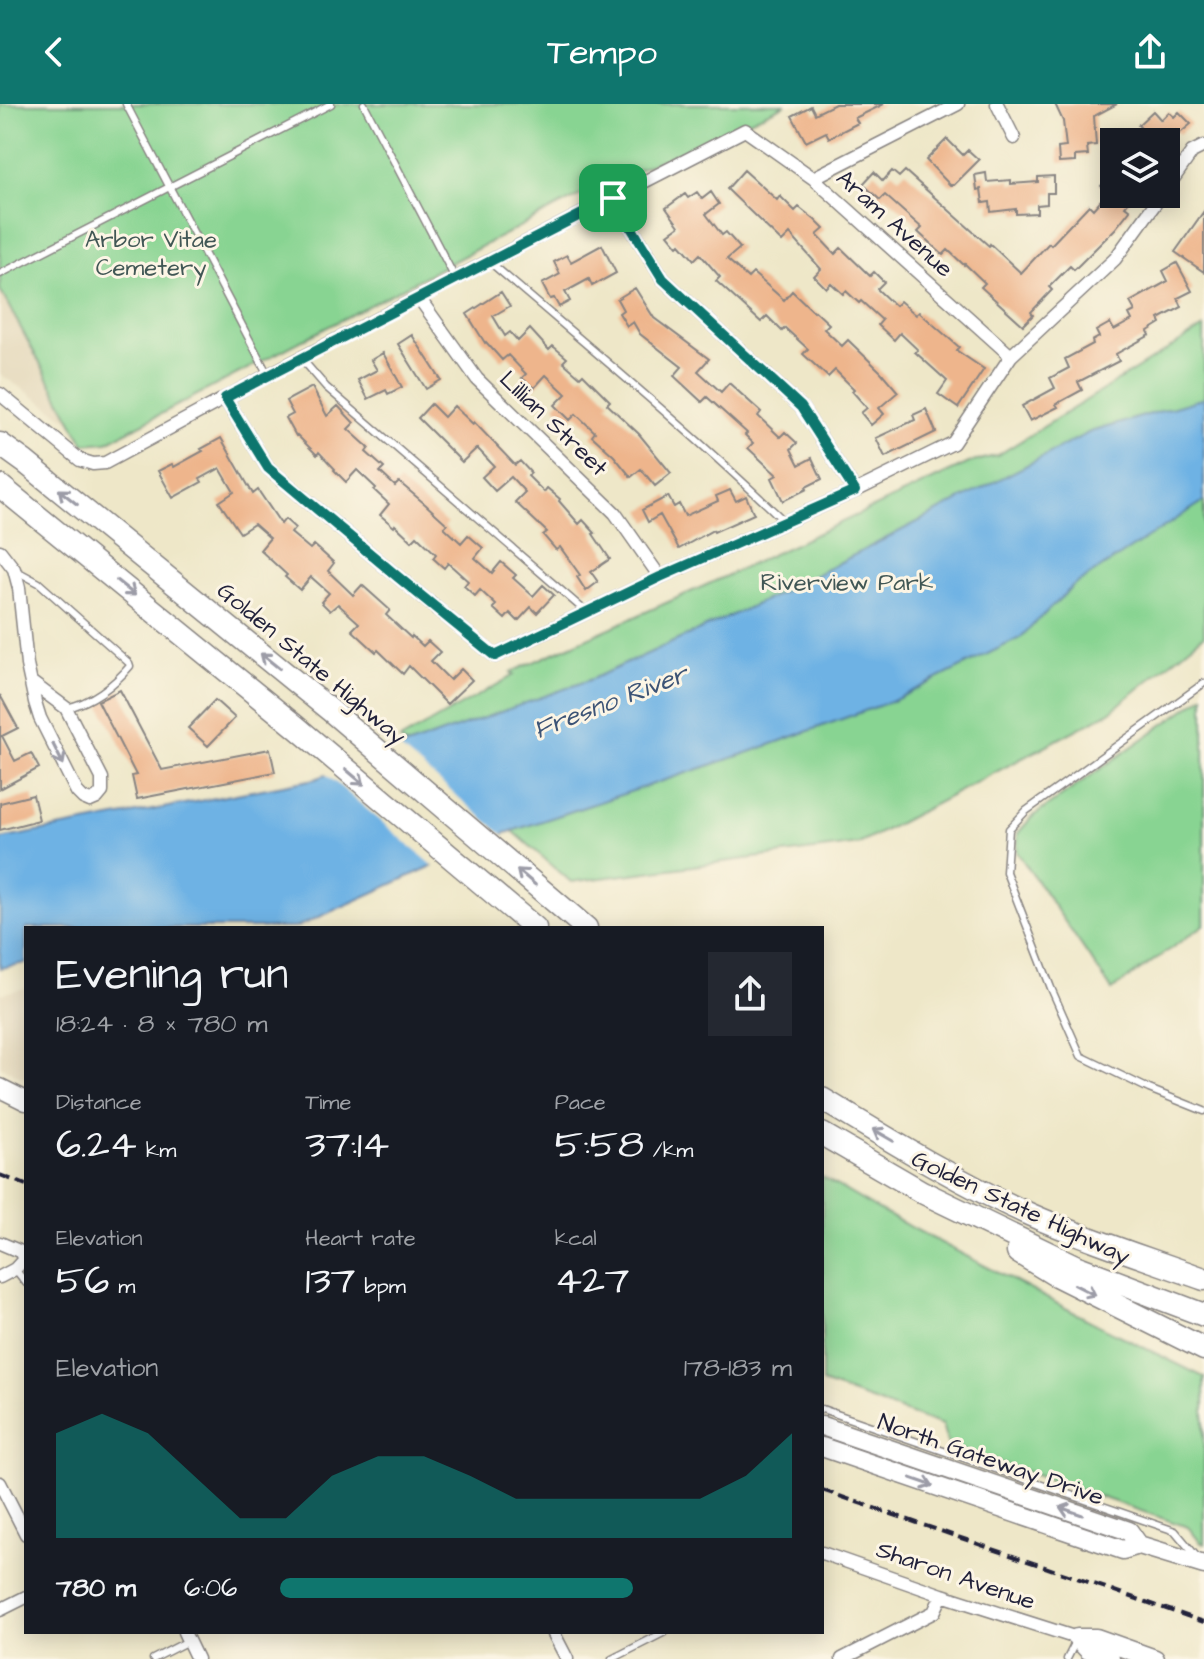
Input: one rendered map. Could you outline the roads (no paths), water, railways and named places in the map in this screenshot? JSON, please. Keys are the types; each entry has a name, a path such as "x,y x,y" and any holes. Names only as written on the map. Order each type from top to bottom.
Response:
{"highway":[{"name":"Golden State Highway","path":"0,444 330,710 584,926"},
{"path":"0,486 295,726 533,926"},
{"name":"Golden State Highway","path":"824,1100 942,1169 1029,1214 1103,1245 1204,1279"},
{"name":"Golden State Highway","path":"824,1135 922,1192 1075,1266 1204,1315"},
{"path":"922,1192 1054,1274 1204,1349"},
{"path":"1103,1245 1204,1266"}],"main road":[{"path":"0,1088 24,1100"},
{"name":"North Gateway Drive","path":"824,1426 888,1440 1129,1531 1139,1545"},
{"name":"North Gateway Drive","path":"824,1448 1123,1550 1139,1545 1204,1565"},
{"path":"1077,1638 1088,1650 1110,1659"},
{"path":"1077,1638 1096,1638 1155,1659"}],"street":[{"path":"813,178 958,104"},
{"path":"997,104 1014,138"},
{"name":"Aram Avenue","path":"613,198 745,130 813,178 1011,356"},
{"path":"1180,169 1192,152 1204,146"},
{"path":"0,394 80,460 93,464 105,463 268,375 613,198 663,279 801,407 855,491"},
{"path":"225,398 268,468 495,656 953,443 1011,356 1115,259 1152,208"},
{"name":"Lillian Street","path":"419,298 477,379 615,513 660,577"},
{"path":"0,551 14,569 19,588 27,665 35,702 40,718 77,792 90,801 97,798 102,792 102,778 66,708 31,682"},
{"path":"0,1243 24,1255"},
{"path":"0,1277 15,1269 24,1258"},
{"path":"0,1483 24,1530"},
{"name":"Sharon Avenue","path":"824,1554 1077,1638"},
{"path":"842,1659 934,1612 942,1595"},
{"path":"0,1610 24,1598"},
{"path":"554,1634 567,1659"},
{"path":"186,1636 197,1659"}],"lane":[{"path":"126,104 268,375"},
{"path":"0,274 331,104"},
{"path":"364,104 455,279"},
{"path":"490,261 617,370 785,522"},
{"path":"301,358 326,387 585,612"},
{"path":"14,569 39,583 129,663 130,666 109,687 66,708"},
{"path":"1204,683 1026,811 1009,829 1006,872 1081,1056 1204,1111"},
{"path":"15,1269 24,1280"},
{"path":"824,1410 888,1440 1175,1531 1204,1565"},
{"path":"879,1467 888,1440"},
{"path":"612,1659 661,1634"},
{"path":"153,1659 186,1636"},
{"path":"1067,1659 1077,1638"}],"water":[{"name":"Fresno River","path":"1204,398 1204,501 1072,587 1020,638 895,700 503,834 299,926 24,926 24,963 0,968 0,839 315,779 592,679 785,591 1090,432"}],"railway":[{"path":"0,1175 24,1184"},
{"path":"824,1491 1204,1622"}],"park label":[{"name":"Arbor Vitae Cemetery","path":"151,253"},
{"name":"Riverview Park","path":"847,582"}]}
